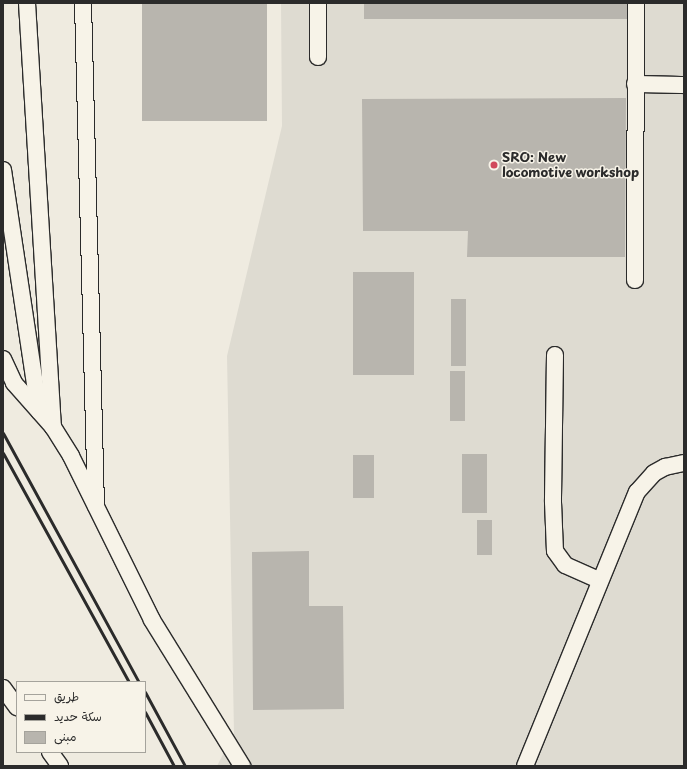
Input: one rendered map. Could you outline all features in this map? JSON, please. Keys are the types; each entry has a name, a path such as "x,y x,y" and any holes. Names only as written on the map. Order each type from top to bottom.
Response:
{"street":[{"path":"27,3 54,427"},
{"path":"83,3 96,506"},
{"path":"318,3 318,57"},
{"path":"635,280 636,3"},
{"path":"635,84 684,85"},
{"path":"3,170 39,411"},
{"path":"555,355 553,502 555,551 565,565 599,580"},
{"path":"3,359 14,383 54,427 96,506 123,565 152,620 242,766"},
{"path":"525,766 630,505 645,481 665,467 684,463"},
{"path":"3,688 16,706"},
{"path":"51,753 60,766"}],"shaded area":[{"path":"281,3 684,3 684,766 217,766 234,733 227,356 282,126"}],"building":[{"path":"142,3 267,3 267,121 142,121"},
{"path":"364,3 627,3 627,19 364,19"},
{"name":"SRO: New locomotive workshop","path":"626,98 625,257 467,257 468,231 363,231 362,99"},
{"path":"353,272 414,272 414,375 353,375"},
{"path":"451,299 466,299 466,366 451,366"},
{"path":"450,371 465,371 465,421 450,421"},
{"path":"462,454 487,454 487,513 462,513"},
{"path":"353,455 374,455 374,498 353,498"},
{"path":"477,520 492,520 492,555 477,555"},
{"path":"309,551 309,606 343,606 344,709 253,710 252,552"}],"railway":[{"path":"3,433 138,681"},
{"path":"3,453 128,681"},
{"path":"146,694 185,766"},
{"path":"146,714 174,766"}],"place":[{"name":"SRO: New locomotive workshop","path":"494,165"}]}
